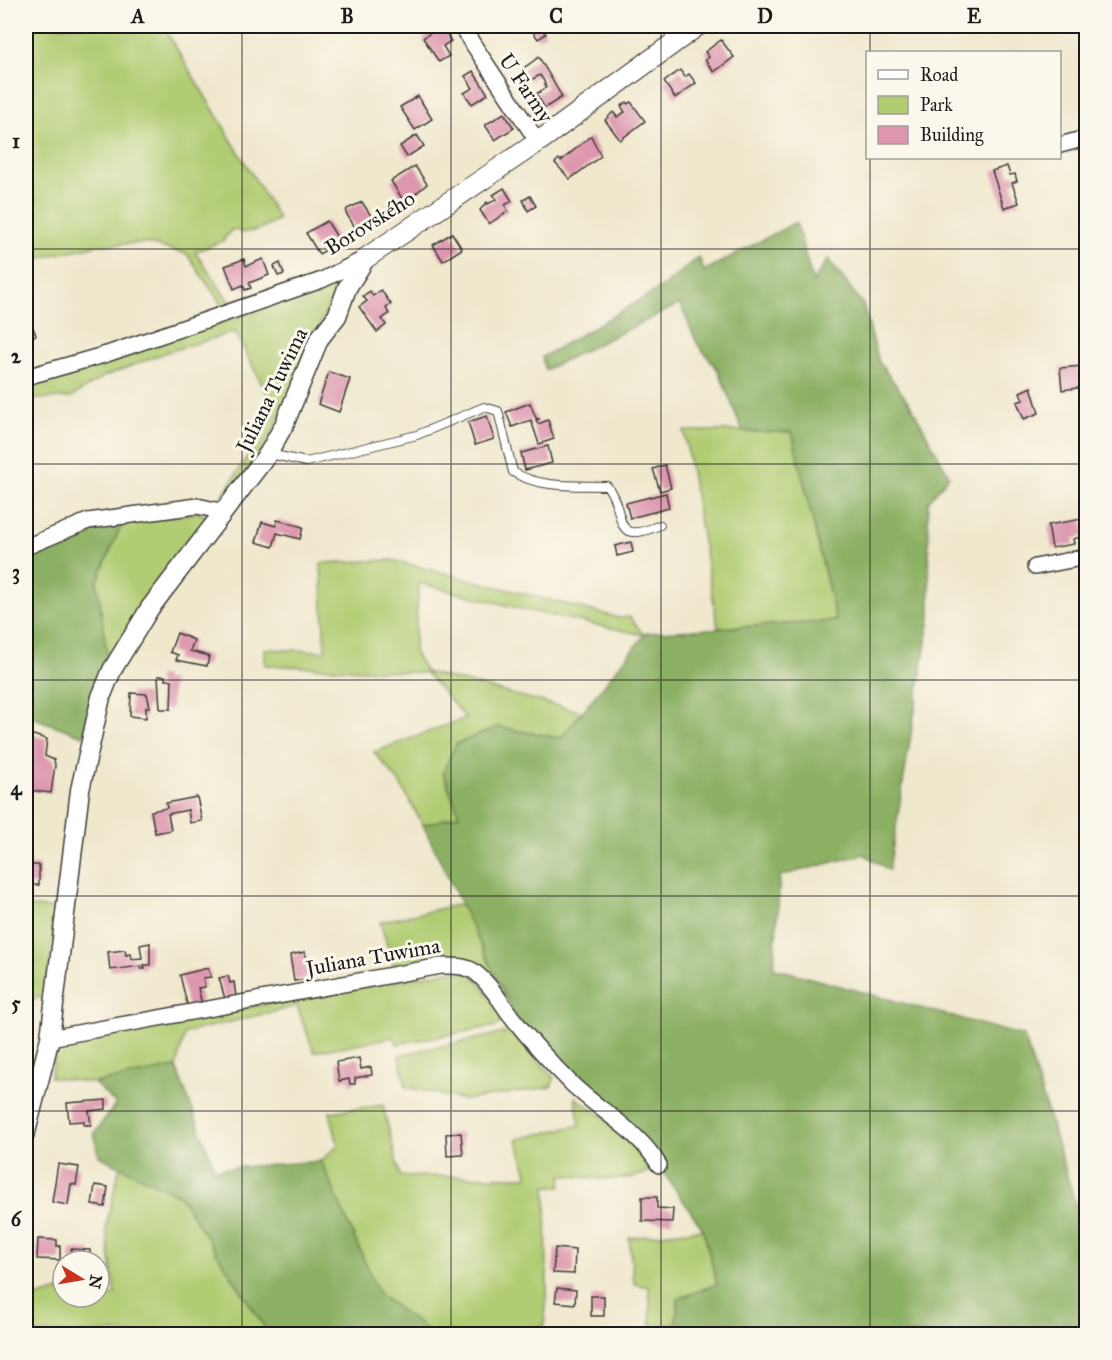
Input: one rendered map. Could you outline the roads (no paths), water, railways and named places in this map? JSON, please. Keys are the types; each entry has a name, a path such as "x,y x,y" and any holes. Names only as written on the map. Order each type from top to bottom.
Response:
{"main road":[{"name":"Borovského","path":"366,258 538,142 697,26"}],"street":[{"name":"U Farmy","path":"461,26 538,142"},
{"path":"1061,144 1086,138"},
{"name":"Borovského","path":"26,377 117,351 333,274 366,258"},
{"name":"Juliana Tuwima","path":"26,1132 50,1038 80,790 101,697 112,670 150,608 268,454 284,425 319,339 337,316 347,288 366,258"},
{"path":"333,274 347,288"},
{"path":"26,547 88,520 197,506 225,512"},
{"path":"1035,567 1086,557"},
{"name":"Juliana Tuwima","path":"50,1038 441,966 457,966 474,971 486,982 512,1018 573,1084 624,1125 650,1151 659,1165"}],"lane":[{"path":"268,454 306,462 352,453 417,435 484,407 498,411 513,472 526,480 550,484 607,486 614,494 620,524 627,531 642,533 660,525"}]}
